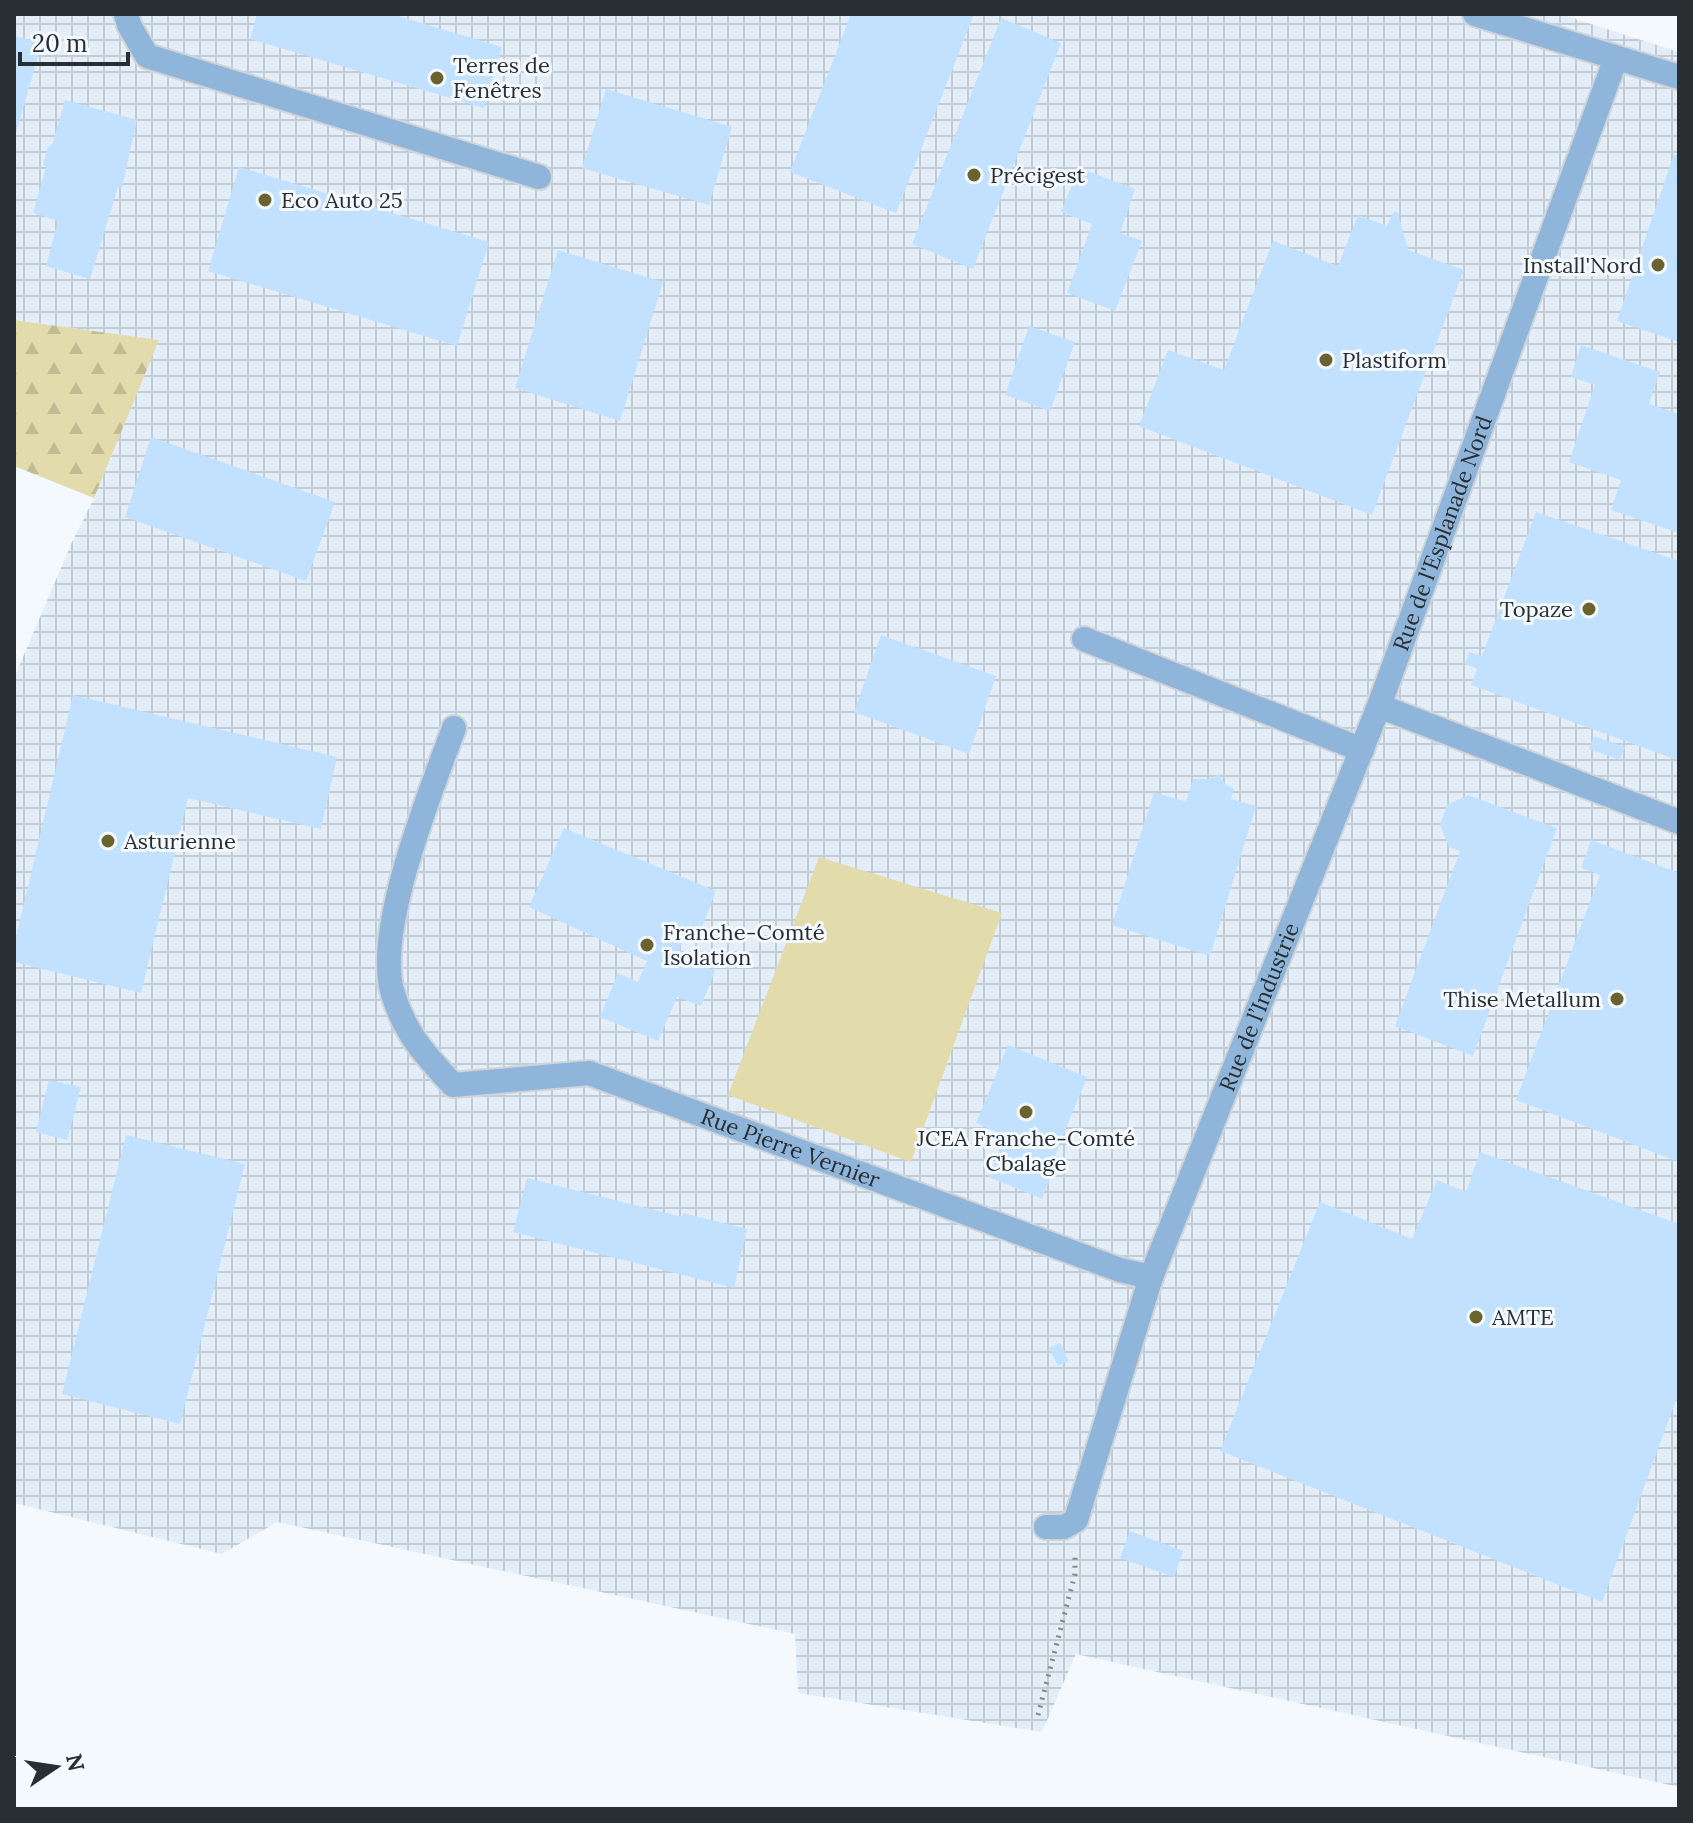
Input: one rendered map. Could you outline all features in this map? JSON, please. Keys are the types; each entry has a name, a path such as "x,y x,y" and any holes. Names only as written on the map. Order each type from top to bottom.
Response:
{"street":[{"path":"126,14 147,56 539,177"},
{"path":"1475,14 1679,77"},
{"name":"Rue de l'Esplanade Nord","path":"1379,706 1616,58"},
{"path":"1084,639 1362,750"},
{"path":"1379,706 1679,822"},
{"name":"Rue de l’Industrie","path":"1076,1520 1151,1277 1379,706"},
{"name":"Rue Pierre Vernier","path":"454,728 414,837 388,945 392,992 414,1043 453,1085 589,1073 1120,1270 1151,1277"},
{"path":"1046,1527 1064,1527 1076,1520"}],"path":[{"path":"1038,1715 1075,1574 1076,1520"}],"shaded area":[{"path":"14,14 1560,14 1679,52 1679,1787 1076,1654 1042,1732 798,1693 795,1634 277,1522 222,1554 14,1503 14,678 94,498 158,340 14,320"}],"green space":[{"path":"14,320 159,340 94,498 14,466"},
{"path":"819,857 1002,913 911,1162 728,1095"}],"building":[{"name":"Terres de Fenêtres","path":"257,14 391,14 502,47 484,108 250,39"},
{"path":"851,14 974,14 896,213 790,172"},
{"name":"Précigest","path":"1001,18 1061,43 973,269 912,244"},
{"path":"14,36 42,43 15,136 14,136"},
{"path":"606,89 732,127 709,205 582,168"},
{"path":"65,100 137,120 122,188 118,187 90,279 46,266 58,221 33,213 46,167 43,165 48,147 52,145"},
{"name":"Install'Nord","path":"1674,154 1679,156 1679,342 1617,321"},
{"path":"239,167 489,242 457,346 208,271"},
{"path":"1079,168 1135,189 1120,233 1142,241 1115,311 1067,293 1092,224 1061,212"},
{"name":"Plastiform","path":"1394,211 1398,213 1408,250 1464,270 1372,515 1139,426 1168,350 1224,370 1273,241 1338,266 1358,215 1387,226"},
{"path":"558,250 663,282 620,421 515,388"},
{"path":"1029,326 1075,342 1050,411 1005,395"},
{"path":"1581,345 1660,372 1649,404 1679,414 1679,533 1611,510 1621,480 1569,462 1595,385 1571,377"},
{"path":"151,437 335,502 306,581 125,517"},
{"name":"Topaze","path":"1536,512 1679,561 1677,760 1471,685 1477,669 1465,664 1469,652 1482,656"},
{"path":"881,635 996,676 969,754 854,712"},
{"name":"Asturienne","path":"73,695 337,757 321,829 188,798 141,993 14,962 14,946"},
{"path":"1594,736 1625,747 1620,760 1589,749"},
{"path":"1219,774 1225,784 1234,789 1231,799 1256,806 1210,956 1112,925 1154,792 1186,802 1193,779 1209,779"},
{"path":"1468,795 1557,828 1473,1056 1395,1026 1460,851 1449,847 1440,825 1447,805"},
{"name":"Franche-Comté Isolation","path":"564,828 716,891 698,937 686,932 678,954 715,971 701,1006 677,997 658,1041 600,1017 618,973 638,982 647,961 529,907"},
{"name":"Thise Metallum","path":"1591,840 1679,873 1679,1162 1516,1100 1600,875 1581,868"},
{"name":"JCEA Franche-Comté Cbalage","path":"1008,1045 1087,1077 1055,1155 1059,1157 1042,1199 989,1177 1005,1136 976,1123"},
{"path":"49,1080 81,1087 67,1140 36,1132"},
{"path":"126,1135 245,1164 180,1424 62,1394"},
{"name":"AMTE","path":"1480,1152 1679,1224 1679,1392 1602,1602 1220,1451 1320,1202 1412,1239 1437,1180 1466,1192"},
{"path":"527,1178 682,1217 683,1213 747,1229 734,1288 513,1232"},
{"path":"1060,1343 1069,1361 1058,1366 1049,1348"},
{"path":"1130,1531 1183,1551 1174,1577 1120,1558"}],"place":[{"name":"Terres de Fenêtres","path":"437,78"},
{"name":"Précigest","path":"974,175"},
{"name":"Eco Auto 25","path":"265,200"},
{"name":"Install'Nord","path":"1658,265"},
{"name":"Plastiform","path":"1326,360"},
{"name":"Topaze","path":"1589,609"},
{"name":"Asturienne","path":"108,841"},
{"name":"Franche-Comté Isolation","path":"647,945"},
{"name":"Thise Metallum","path":"1617,999"},
{"name":"JCEA Franche-Comté Cbalage","path":"1026,1112"},
{"name":"AMTE","path":"1476,1317"}]}
